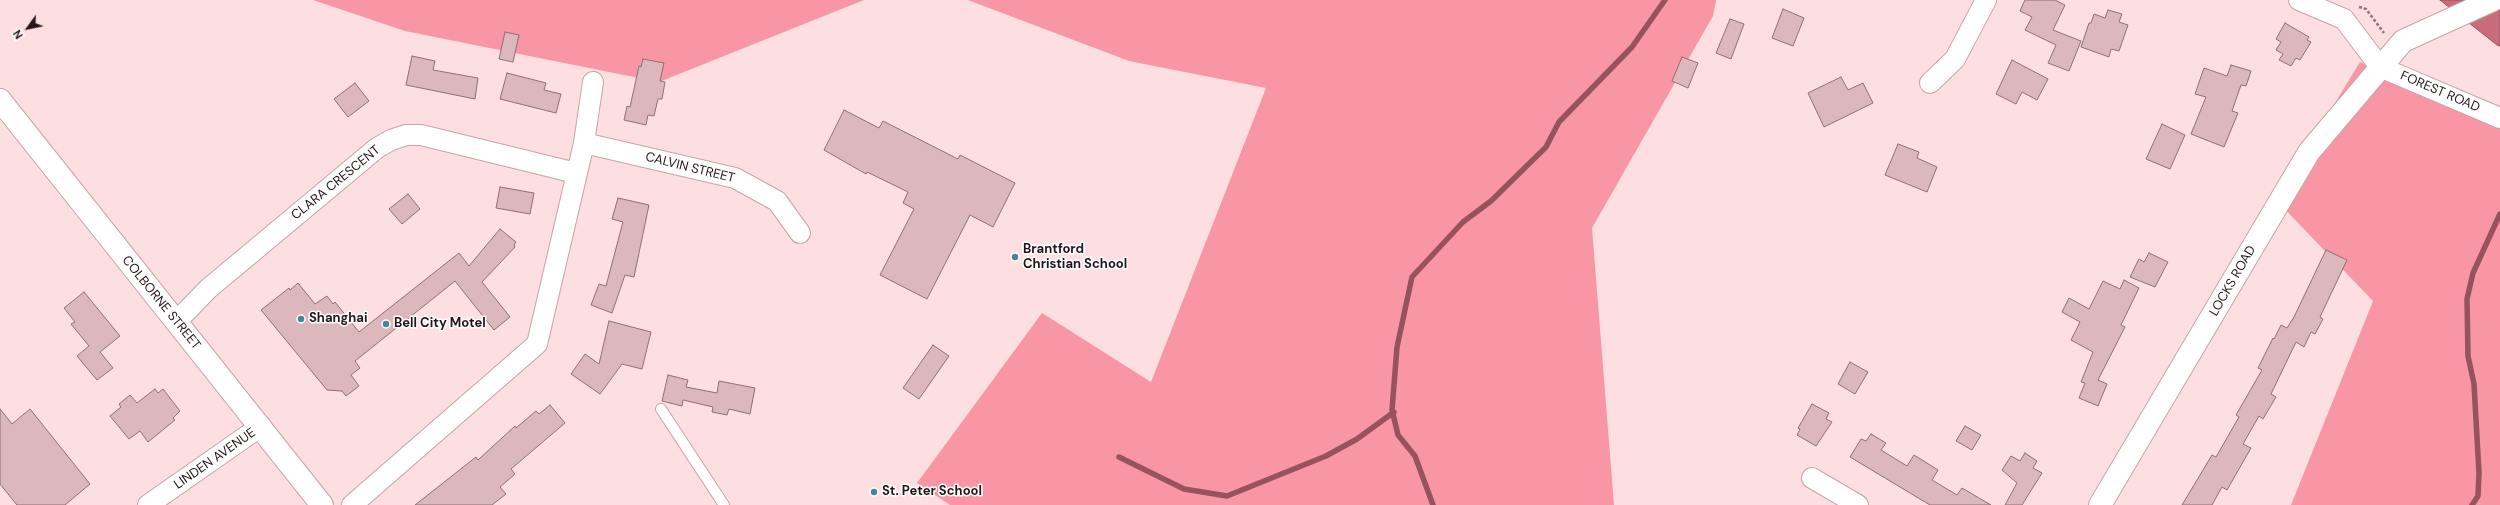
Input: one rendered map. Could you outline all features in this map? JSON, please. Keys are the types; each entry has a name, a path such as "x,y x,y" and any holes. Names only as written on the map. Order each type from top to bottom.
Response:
{"street":[{"path":"1930,82 1955,59 1986,0"},
{"path":"2299,0 2344,19 2380,67"},
{"name":"LOCKS ROAD","path":"2100,505 2309,152 2403,41 2494,0"},
{"name":"FOREST ROAD","path":"2380,67 2500,118"},
{"path":"352,505 537,344 584,143 593,82"},
{"name":"COLBORNE STREET","path":"0,100 176,322 261,426 322,505"},
{"name":"CLARA CRESCENT","path":"176,322 208,289 377,148 391,140 406,135 422,135 576,173"},
{"name":"CALVIN STREET","path":"584,143 736,178 777,201 800,233"},
{"name":"LINDEN AVENUE","path":"148,505 261,426"},
{"path":"1812,478 1858,505"}],"lane":[{"path":"661,409 724,505"}],"shaded area":[{"path":"313,0 864,0 659,82 405,31"},
{"path":"968,0 1716,0 1713,16 1592,228 1614,505 950,505 917,483 1042,313 1151,382 1266,88 1129,61"},
{"path":"2440,0 2500,0 2500,46 2497,45"},
{"path":"2360,62 2500,121 2500,505 2291,505 2373,301 2276,200"}],"building":[{"path":"2025,0 2055,0 2065,5 2053,30 2081,41 2069,71 2048,63 2056,45 2025,30 2032,17 2020,11"},
{"path":"1783,9 1804,18 1793,46 1772,38"},
{"path":"2108,10 2122,14 2119,22 2128,25 2119,51 2111,49 2109,57 2081,47 2089,23 2091,23 2094,14 2105,18"},
{"path":"1730,19 1744,24 1731,59 1716,53"},
{"path":"2285,23 2309,37 2307,40 2311,42 2300,60 2296,58 2291,66 2279,60 2283,54 2276,50 2281,42 2276,39"},
{"path":"505,32 519,35 513,62 499,59"},
{"path":"412,56 435,61 433,70 478,78 475,99 406,85"},
{"path":"1682,57 1698,63 1688,88 1672,81"},
{"path":"643,59 664,63 660,81 665,82 662,99 658,99 654,116 648,115 646,125 624,120 627,106 630,107 639,66 641,67"},
{"path":"2012,60 2048,79 2037,100 2022,92 2016,104 1996,94"},
{"path":"2231,65 2251,71 2246,86 2241,85 2232,111 2238,113 2224,147 2191,134 2206,97 2195,94 2204,68 2227,76"},
{"path":"507,73 546,83 544,90 561,94 556,113 500,99"},
{"path":"1841,77 1848,90 1863,83 1873,103 1824,127 1808,93"},
{"path":"355,83 369,101 348,117 334,99"},
{"path":"844,110 879,128 883,121 958,159 960,155 1015,183 993,227 970,215 927,299 880,275 914,209 903,203 908,192 867,172 866,174 824,150"},
{"path":"2162,124 2185,135 2170,169 2146,159"},
{"path":"1898,144 1919,152 1917,158 1937,167 1927,192 1885,175"},
{"path":"500,187 534,193 530,214 496,208"},
{"path":"408,194 420,209 402,224 389,209"},
{"path":"618,198 649,205 634,277 625,275 612,313 591,305 599,284 606,286 623,222 612,219"},
{"path":"500,229 516,242 514,245 515,247 482,282 510,317 494,330 455,281 355,361 360,368 351,375 359,386 346,396 342,391 327,390 261,310 289,288 290,290 298,283 315,304 327,296 333,304 335,302 359,332 459,253 469,266"},
{"path":"2326,250 2347,260 2320,317 2323,319 2315,334 2311,332 2304,347 2296,342 2271,394 2276,397 2263,419 2259,416 2243,444 2251,448 2227,490 2222,487 2212,505 2182,505 2212,455 2216,457 2239,417 2236,415 2262,370 2258,368 2273,338 2274,339 2281,325 2287,328 2294,317"},
{"path":"2149,253 2168,262 2155,287 2130,277 2139,259 2144,262"},
{"path":"2124,280 2139,288 2121,325 2125,327 2098,380 2107,384 2098,406 2079,398 2085,383 2081,382 2093,352 2071,340 2080,322 2062,312 2069,298 2089,309 2103,281 2120,289"},
{"path":"84,292 120,336 100,352 113,368 97,380 77,356 89,346 71,324 75,322 64,308"},
{"path":"609,321 651,332 642,369 622,364 600,394 571,374 585,354 599,364"},
{"path":"933,345 949,356 919,399 903,388"},
{"path":"1850,362 1868,372 1855,394 1838,384"},
{"path":"668,375 688,380 686,387 717,393 719,381 755,388 750,414 729,409 727,415 712,412 713,407 683,400 682,406 662,401"},
{"path":"155,389 158,393 163,389 180,411 173,418 175,420 148,442 140,431 129,439 110,416 121,407 119,404 130,395 137,403"},
{"path":"1812,404 1829,413 1826,419 1832,422 1816,446 1797,435 1800,429 1798,428"},
{"path":"550,405 565,423 511,469 515,474 500,487 506,494 492,505 415,505 476,457 478,460 515,426 516,428 536,411 539,414"},
{"path":"0,409 12,424 30,409 90,484 65,505 17,505 0,484"},
{"path":"1965,426 1981,435 1972,450 1956,441"},
{"path":"1871,434 1886,443 1881,450 1907,466 1914,455 1938,470 1932,480 1957,495 1962,488 1991,505 1930,505 1850,457 1861,439 1866,441"},
{"path":"2025,453 2037,461 2033,468 2042,473 2022,505 2005,505 2017,483 2002,470 2011,456 2020,461"}],"waterway":[{"path":"1433,505 1415,456 1398,435 1392,410 1397,347 1412,277 1463,222 1491,201 1546,147 1559,122 1632,47 1665,0"},
{"path":"2472,505 2478,496 2479,473 2474,384 2468,356 2467,299 2473,273 2500,214"},
{"path":"1119,457 1184,489 1227,496 1326,456 1357,439 1394,412"}],"place":[{"name":"Brantford Christian School","path":"1015,257"},
{"name":"Shanghai","path":"301,319"},
{"name":"Bell City Motel","path":"386,324"},
{"name":"St. Peter School","path":"874,492"}]}
